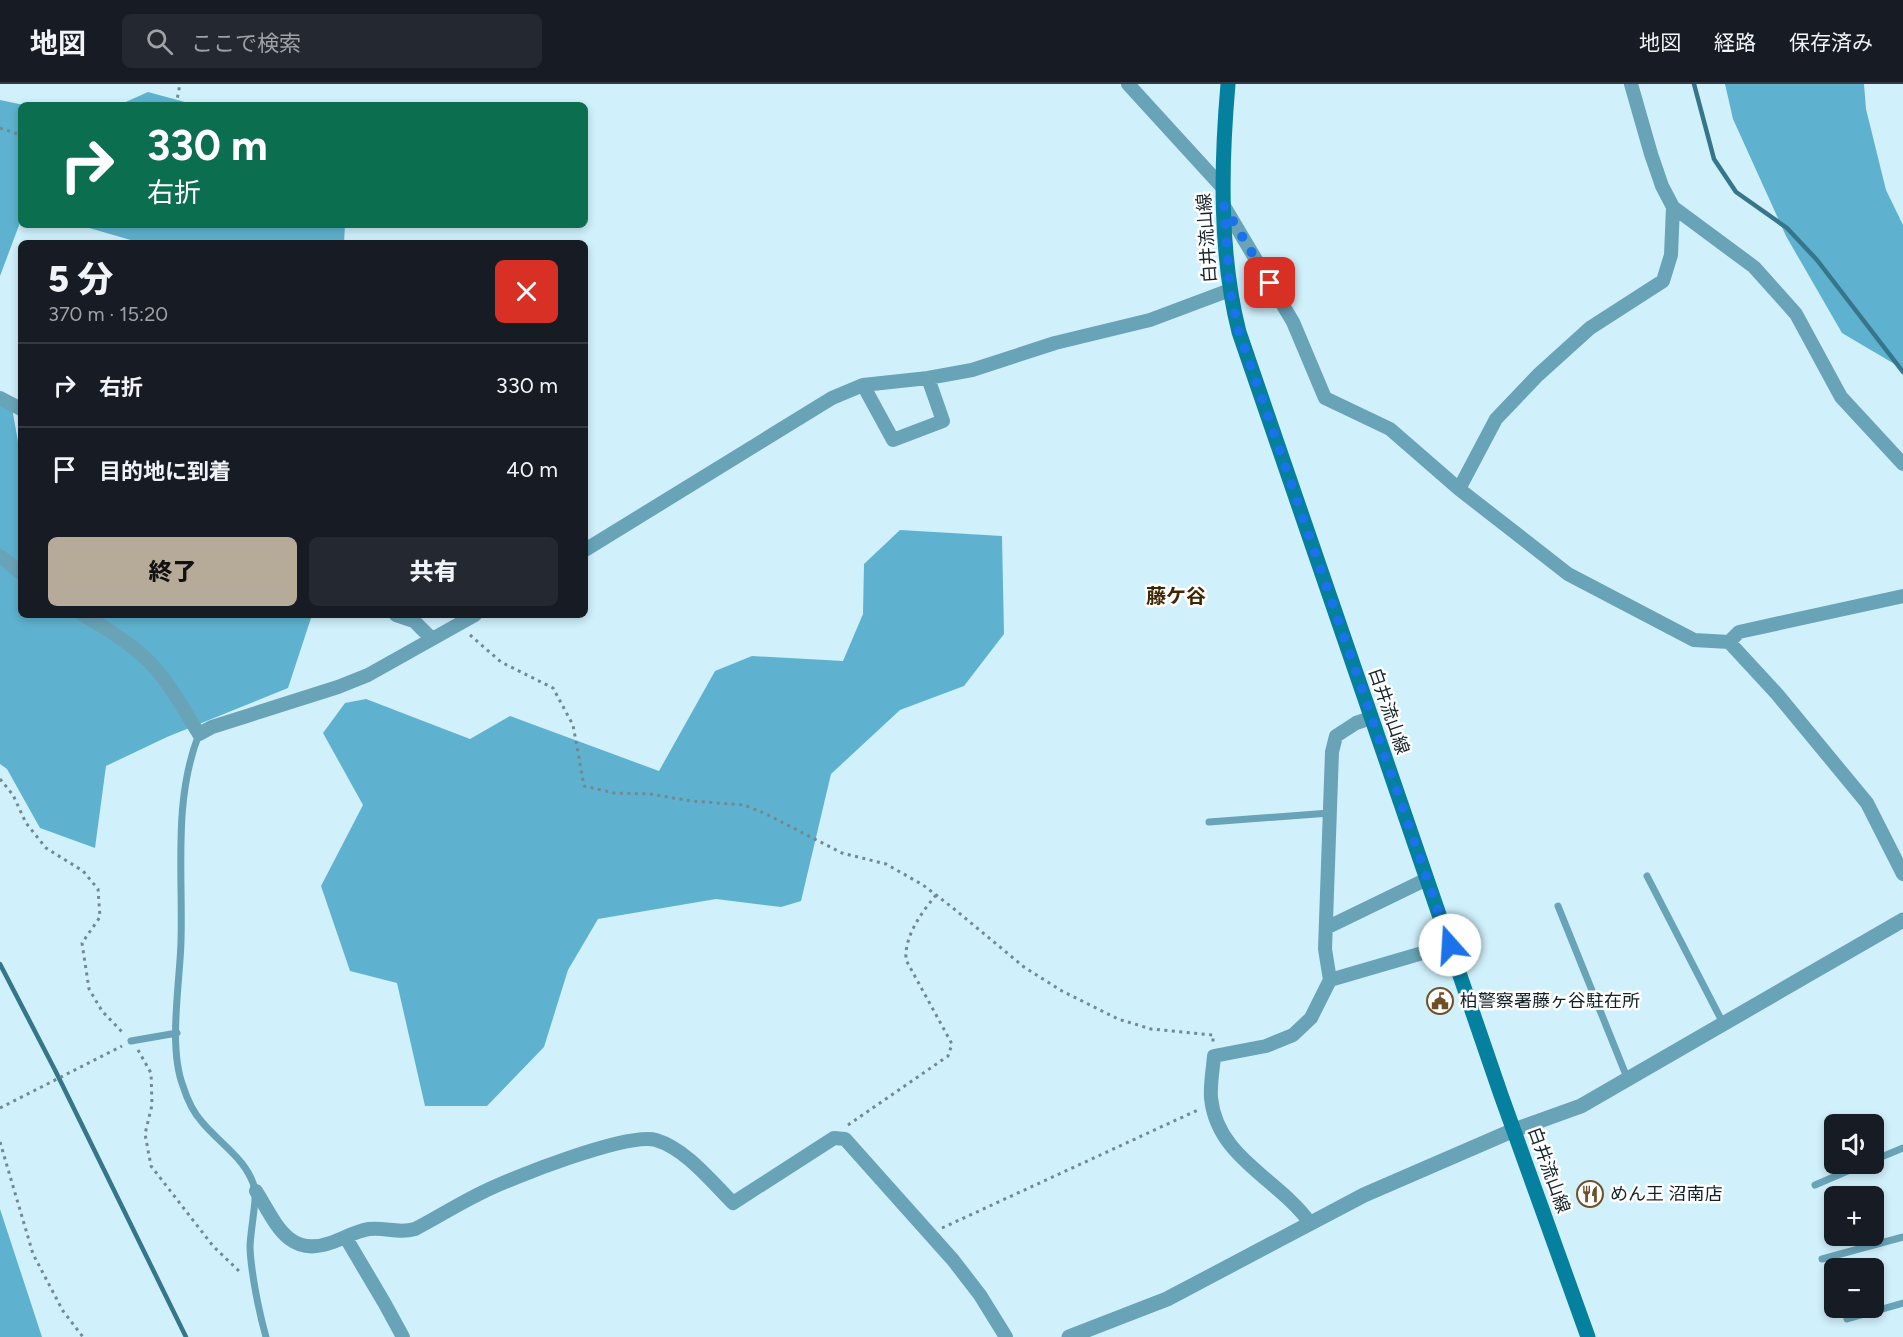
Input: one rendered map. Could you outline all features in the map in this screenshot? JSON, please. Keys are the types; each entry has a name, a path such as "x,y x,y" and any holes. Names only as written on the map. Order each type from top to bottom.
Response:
{"main road":[{"name":"白井流山線","path":"1228,84 1224,120 1223,188 1230,290 1239,332 1514,1130 1588,1337"}],"street":[{"path":"1128,84 1223,188"},
{"path":"1631,84 1651,154 1662,186 1673,207 1754,267 1796,314 1841,397 1903,464"},
{"path":"1224,206 1293,322 1325,398 1390,429 1459,489 1568,574 1694,640 1729,642 1797,717 1867,803 1903,874"},
{"path":"1459,489 1496,419 1538,375 1590,328 1663,281 1671,255 1673,207"},
{"path":"588,548 832,398 863,385 928,378 972,370 1055,343 1150,320 1230,290"},
{"path":"863,385 893,440 943,421 928,378"},
{"path":"0,398 18,407"},
{"path":"0,556 18,571"},
{"path":"1729,642 1739,632 1903,596"},
{"path":"88,618 123,640 154,666 199,734 212,727 338,687 368,675 470,618"},
{"path":"405,618 414,621 432,639"},
{"path":"1310,1223 1302,1211 1246,1162 1226,1139 1212,1103 1214,1056 1266,1046 1293,1035 1311,1018 1330,980 1325,949 1332,752 1336,736 1356,723 1371,718"},
{"path":"1326,928 1427,879"},
{"path":"1070,1337 1167,1299 1364,1195 1514,1130 1581,1106 1903,920"},
{"path":"1330,980 1450,945"},
{"path":"256,1191 285,1237 299,1246 319,1247 369,1229 403,1233 415,1229 482,1192 522,1175 636,1138 656,1140 690,1159 733,1203 834,1138 845,1139 929,1233 980,1295 1006,1337"},
{"path":"346,1238 402,1337"}],"lane":[{"path":"199,734 188,766 181,816 181,941 177,1056 182,1084 192,1108 202,1122 247,1168 256,1191 250,1251 266,1337"},
{"path":"1209,822 1330,813"},
{"path":"1647,876 1723,1023"},
{"path":"1558,906 1628,1080"},
{"path":"131,1041 177,1033"},
{"path":"1884,1156 1903,1148"},
{"path":"1815,1185 1841,1174"},
{"path":"1822,1258 1903,1237"},
{"path":"1847,1319 1903,1302"}],"path":[{"path":"177,102 180,84"},
{"path":"0,128 18,134"},
{"path":"459,625 501,662 553,688 573,725 584,786 614,793 650,794 692,801 744,805 842,854 886,864 936,895 1024,967 1062,991 1118,1020 1151,1029 1212,1035 1214,1056"},
{"path":"0,779 13,795 26,823 46,848 82,871 98,889 100,917 82,943 89,989 102,1011 143,1057 151,1073 152,1106 145,1134 151,1166 213,1246 242,1274 242,1265"},
{"path":"839,1138 844,1128 948,1056 952,1044 906,960 905,948 923,910 936,895"},
{"path":"0,1108 131,1041"},
{"path":"929,1233 1212,1103"},
{"path":"0,1142 33,1254 63,1311 83,1337"}],"shaded area":[{"path":"1725,84 1864,84 1866,109 1886,190 1903,225 1903,369 1842,333 1786,236 1733,119"},
{"path":"148,92 185,102 126,102"},
{"path":"0,100 18,104 18,228 0,276"},
{"path":"89,228 345,228 344,240 131,240"},
{"path":"0,396 10,397 18,441 18,618 311,618 288,688 167,737 106,766 95,848 40,828 7,769 0,764"},
{"path":"900,530 1002,536 1004,634 964,686 900,710 831,774 801,901 781,907 716,899 598,919 568,970 544,1047 487,1106 425,1106 397,983 350,971 321,886 363,805 323,733 345,703 366,699 470,739 510,716 659,771 715,671 752,656 843,661 863,614 864,564"},
{"path":"0,1209 42,1337 0,1337"}],"waterway":[{"path":"1694,84 1714,159 1736,192 1787,228 1817,260 1903,372"},
{"path":"0,964 55,1070 186,1337"}],"place":[{"name":"柏警察署藤ヶ谷駐在所","path":"1440,1001"},
{"name":"めん王 沼南店","path":"1590,1194"}],"district":[{"name":"藤ケ谷","path":"1176,596"}],"route":[{"path":"1270,283 1224,206 1230,290 1239,332 1450,945"}]}
